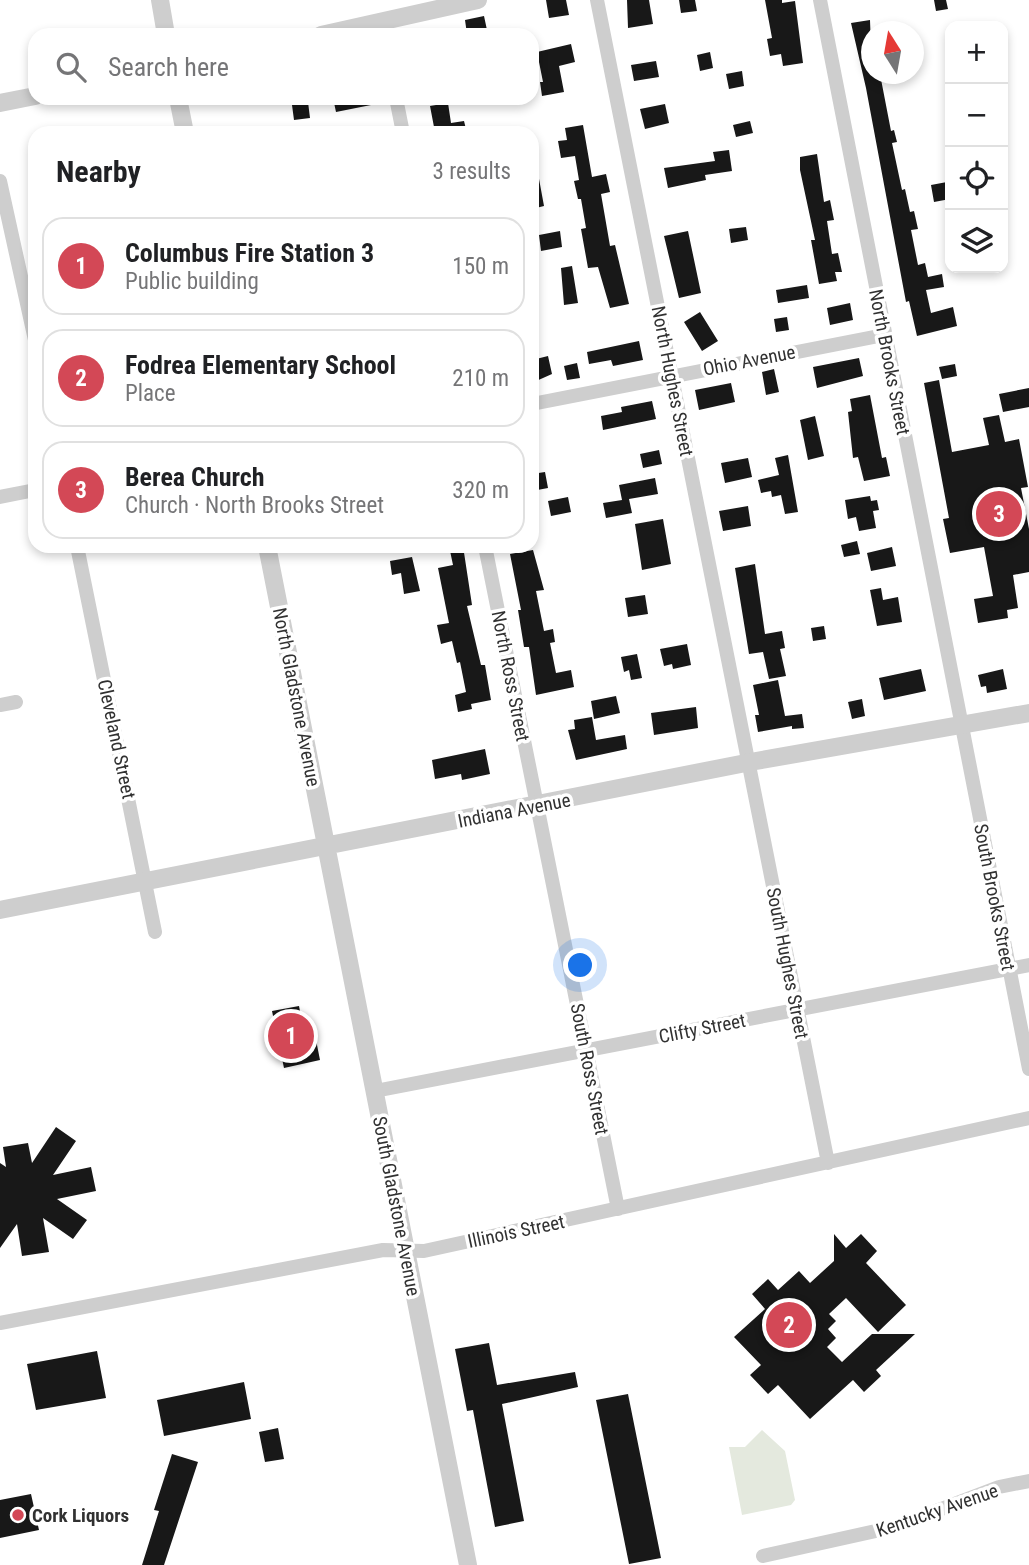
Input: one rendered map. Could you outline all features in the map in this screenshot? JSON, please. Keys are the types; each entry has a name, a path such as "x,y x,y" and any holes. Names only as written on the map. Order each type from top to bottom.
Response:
{"street":[{"path":"160,0 165,28"},
{"path":"382,28 478,0"},
{"name":"North Hughes Street","path":"597,0 748,763"},
{"name":"North Brooks Street","path":"820,0 961,724"},
{"path":"0,103 28,97"},
{"path":"179,105 184,126"},
{"path":"397,105 402,126"},
{"path":"0,181 28,308"},
{"name":"Ohio Avenue","path":"539,403 884,335"},
{"path":"0,496 28,490"},
{"name":"Cleveland Street","path":"79,553 155,932"},
{"name":"North Gladstone Avenue","path":"268,553 327,847"},
{"name":"North Ross Street","path":"486,553 536,806"},
{"path":"0,705 16,702"},
{"name":"Indiana Avenue","path":"0,910 748,763 1029,713"},
{"name":"South Brooks Street","path":"961,724 1029,1069"},
{"name":"South Hughes Street","path":"748,763 828,1163"},
{"name":"South Ross Street","path":"536,806 618,1209"},
{"name":"South Gladstone Avenue","path":"327,847 468,1565"},
{"name":"Clifty Street","path":"375,1091 1029,965"},
{"name":"Illinois Street","path":"0,1323 383,1250 424,1251 1029,1118"},
{"name":"Kentucky Avenue","path":"763,1556 894,1527 999,1488 1029,1481"}],"shaded area":[{"path":"762,1430 785,1451 795,1500 791,1505 742,1515 729,1447 745,1447"}],"building":[{"path":"546,0 566,0 569,15 549,18"},
{"path":"627,0 649,0 653,24 628,28"},
{"path":"679,0 695,0 697,11 681,13"},
{"path":"765,0 782,0 782,3 795,1 803,63 783,66 781,54 770,56 767,39 772,38"},
{"path":"934,0 946,0 948,9 936,11"},
{"path":"484,16 487,28 466,28 465,20"},
{"path":"861,21 861,66 851,23"},
{"path":"571,44 575,62 559,66 564,92 542,96 539,52"},
{"path":"710,52 713,68 700,71 697,55"},
{"path":"656,61 659,77 634,81 631,65"},
{"path":"742,71 744,86 729,89 726,74"},
{"path":"865,84 882,84 891,131 894,130 897,142 892,143 902,190 905,189 910,212 914,211 918,229 911,230 918,265 925,263 928,277 942,274 944,287 926,290 931,313 953,307 957,326 917,336 909,301 906,302"},
{"path":"665,104 669,123 645,129 640,109"},
{"path":"292,105 308,105 310,118 294,120"},
{"path":"334,105 371,105 336,112"},
{"path":"448,105 451,123 464,121 465,126 434,126 430,106"},
{"path":"750,121 753,133 736,137 733,125"},
{"path":"583,125 592,177 606,174 610,192 601,194 610,246 615,245 629,304 610,308 598,267 588,268 581,229 586,228 581,199 578,199 574,181 579,180 575,156 561,158 558,141 567,140 565,128"},
{"path":"729,150 732,171 705,175 706,180 668,188 664,168 715,161 713,152"},
{"path":"817,154 824,202 830,200 834,220 827,221 832,254 838,253 842,272 835,272 837,281 819,284 811,240 815,240 800,170 800,157"},
{"path":"539,179 544,206 539,207"},
{"path":"945,182 945,200 934,202 931,185"},
{"path":"746,227 748,240 731,243 729,229"},
{"path":"560,231 562,247 541,251 539,235"},
{"path":"688,231 701,293 679,298 664,236"},
{"path":"572,266 578,303 564,305 561,268"},
{"path":"807,285 809,298 778,303 776,290"},
{"path":"850,303 853,320 830,325 827,308"},
{"path":"700,312 718,341 702,351 684,322"},
{"path":"787,317 789,330 776,332 774,319"},
{"path":"639,341 643,360 613,366 611,360 589,364 587,352"},
{"path":"548,356 552,374 539,380 539,358"},
{"path":"859,358 863,376 817,388 813,367"},
{"path":"577,363 580,378 567,380 564,366"},
{"path":"955,364 957,376 942,379 939,367"},
{"path":"774,369 779,392 766,395 762,372"},
{"path":"939,380 952,452 989,445 983,418 999,415 1005,442 1019,439 1028,487 1021,488 1029,529 1029,572 1013,575 1018,608 1007,610 1008,618 978,623 974,599 993,596 984,547 950,553 943,519 949,518 924,383"},
{"path":"731,383 735,402 699,410 695,390"},
{"path":"1029,388 1029,407 1003,412 999,394"},
{"path":"870,395 882,458 886,457 890,476 864,481 858,457 853,458 848,412 852,411 850,399"},
{"path":"652,401 656,419 603,430 601,416 622,412 621,407"},
{"path":"815,416 824,456 808,460 800,420"},
{"path":"659,450 662,464 643,468 640,454"},
{"path":"788,455 798,512 785,514 781,495 772,497 771,491 761,493 758,480 779,475 775,458"},
{"path":"748,458 752,477 725,483 721,463"},
{"path":"545,472 548,488 539,490 539,473"},
{"path":"655,478 658,494 629,499 632,513 606,518 603,503 622,500 619,485"},
{"path":"870,496 871,501 877,500 879,510 873,511 876,528 859,531 856,517 848,519 845,500"},
{"path":"568,497 571,512 551,516 548,501"},
{"path":"748,506 751,526 723,531 719,511"},
{"path":"663,519 671,564 642,570 635,524"},
{"path":"857,541 860,554 844,557 841,545"},
{"path":"892,547 896,566 871,571 867,553"},
{"path":"450,553 464,553 472,605 467,606 481,665 485,665 491,700 471,704 472,709 458,712 455,695 466,692 460,662 457,663 452,641 441,644 437,625 449,623 438,568 453,565"},
{"path":"534,553 544,590 536,591 544,631 553,629 555,642 550,643 556,673 571,670 574,687 536,695 529,647 524,647 518,610 521,610 510,554"},
{"path":"412,557 420,591 404,594 401,573 392,575 390,561"},
{"path":"755,564 765,634 782,631 785,648 780,649 786,676 769,679 763,652 749,654 735,568"},
{"path":"881,588 883,600 898,597 902,622 877,626 870,590"},
{"path":"645,595 648,614 628,617 625,598"},
{"path":"824,626 826,639 813,641 811,628"},
{"path":"687,644 691,665 673,669 672,664 664,666 660,649"},
{"path":"637,654 642,678 631,680 629,670 624,672 621,657"},
{"path":"921,669 926,691 884,700 879,678"},
{"path":"1003,669 1007,689 987,693 986,686 981,687 978,675"},
{"path":"778,680 785,716 802,714 804,728 792,729 792,726 758,732 755,715 759,715 753,685"},
{"path":"616,696 620,713 594,719 591,701"},
{"path":"862,699 865,716 852,719 848,702"},
{"path":"696,707 698,728 654,735 651,713"},
{"path":"592,717 596,740 625,735 627,749 576,760 568,730 575,729 574,720"},
{"path":"485,749 490,774 462,780 461,774 435,779 432,760"},
{"path":"299,1006 305,1037 315,1035 320,1060 284,1068 272,1011"},
{"path":"56,1127 76,1141 53,1175 91,1167 96,1191 57,1199 87,1220 73,1239 43,1218 49,1252 22,1256 17,1224 0,1248 0,1163 6,1167 3,1147 28,1143 32,1163"},
{"path":"834,1234 846,1248 861,1234 877,1251 866,1263 906,1305 878,1332 846,1298 829,1314 836,1321 828,1329 836,1338 827,1347 842,1362 872,1334 915,1334 876,1370 881,1376 864,1392 853,1380 810,1419 778,1385 768,1394 750,1375 761,1365 734,1337 765,1309 752,1294 768,1279 778,1290 799,1271 810,1283 834,1261"},
{"path":"489,1343 497,1385 575,1372 578,1387 502,1404 524,1521 495,1527 473,1410 467,1411 455,1349"},
{"path":"97,1351 106,1398 36,1410 27,1364"},
{"path":"244,1382 251,1419 164,1436 157,1400"},
{"path":"628,1394 661,1558 629,1564 596,1400"},
{"path":"278,1428 284,1459 265,1462 259,1432"},
{"path":"172,1454 198,1462 164,1565 142,1565 159,1511 154,1510"},
{"name":"Cork Liquors","path":"31,1494 39,1530 0,1538 0,1500"}],"place":[{"name":"Berea Church","path":"999,514"},
{"name":"Columbus Fire Station 3","path":"291,1036"},
{"name":"Fodrea Elementary School","path":"789,1325"},
{"name":"Cork Liquors","path":"18,1515"}]}
